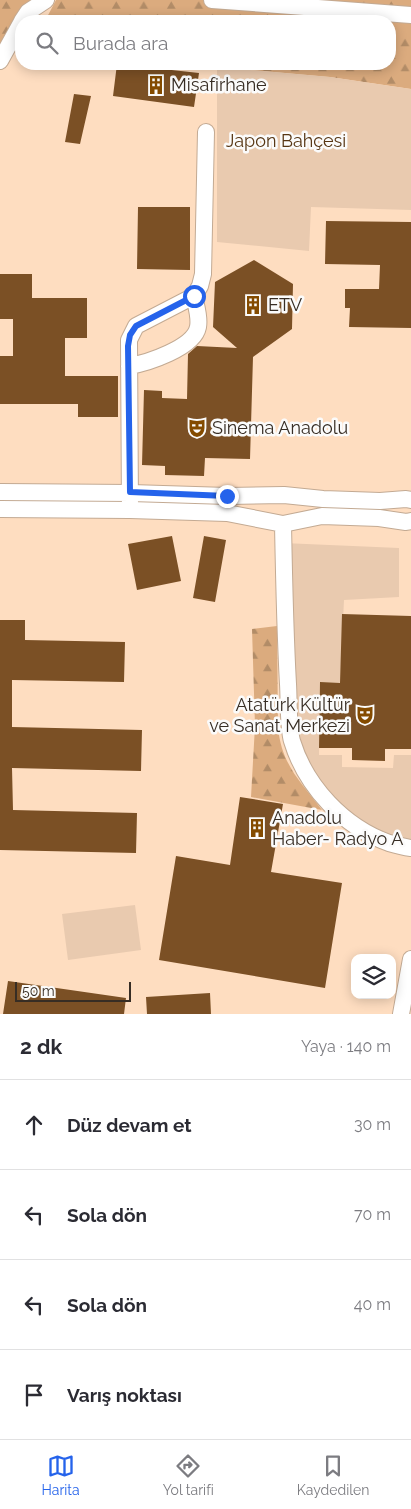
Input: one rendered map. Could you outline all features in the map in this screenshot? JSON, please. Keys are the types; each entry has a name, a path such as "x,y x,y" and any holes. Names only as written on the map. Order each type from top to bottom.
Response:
{"street":[{"path":"26,15 46,0"},
{"path":"212,0 411,15"},
{"path":"0,61 15,34"},
{"path":"130,510 129,340 136,326 194,296 200,286 203,274 206,132"},
{"path":"129,366 143,363 168,353 192,338 198,329 194,296"},
{"path":"0,492 130,492 227,496 298,496 380,501 411,500"},
{"path":"270,495 284,522 285,621 291,739 309,778 321,795 336,810 370,834 389,843 411,848"},
{"path":"284,522 298,496"},
{"path":"0,510 130,510 227,513 284,522 322,516 411,521"},
{"path":"401,1014 411,959"}],"shaded area":[{"path":"0,0 411,0 411,1014 0,1014"}],"green space":[{"path":"0,0 35,0 24,15 15,15 15,28 0,49"},
{"path":"56,0 411,0 411,89 330,77 251,70 396,70 396,15 48,15"},
{"name":"Japon Bahçesi","path":"217,70 251,70 330,77 411,89 411,210 311,207 309,251 217,242"},
{"path":"283,543 399,548 399,597 344,600 340,683 320,683 319,755 342,755 342,767 393,768 394,755 411,755 411,848 352,823 299,759"},
{"path":"277,626 278,728 280,741 293,772 322,810 251,797 255,726 252,629"},
{"path":"135,905 141,950 68,960 62,914"}],"building":[{"name":"Misafirhane","path":"116,70 172,70 199,73 194,107 113,96"},
{"path":"74,94 91,96 80,144 65,142"},
{"path":"138,207 190,207 190,270 137,269"},
{"path":"326,221 411,222 411,328 349,327 350,308 345,308 345,289 379,289 380,265 325,264"},
{"name":"Sinema Anadolu","path":"254,260 293,284 292,329 253,357 250,459 205,458 204,476 165,475 165,466 142,465 144,390 162,391 162,398 187,399 188,354 197,346 237,348 213,327 215,282"},
{"path":"0,274 32,274 32,298 87,298 87,338 65,338 65,376 118,376 118,417 78,417 78,404 0,404 0,356 13,356 13,319 0,319"},
{"path":"172,536 181,581 137,590 128,544"},
{"path":"204,536 226,540 215,602 193,598"},
{"name":"Atatürk Kültür ve Sanat Merkezi","path":"342,614 411,616 411,749 385,749 385,761 352,760 352,748 319,748 320,682 340,683"},
{"path":"0,620 25,620 25,640 125,642 124,682 12,680 12,727 142,730 141,771 12,768 13,810 137,813 136,853 0,850"},
{"path":"240,797 283,804 271,872 342,883 325,988 159,960 176,856 230,865"},
{"path":"8,981 126,998 124,1014 3,1014"},
{"path":"210,993 211,1014 147,1014 146,997"}],"place":[{"name":"Misafirhane","path":"156,85"},
{"name":"ETV","path":"253,305"},
{"name":"Sinema Anadolu","path":"197,428"},
{"name":"Atatürk Kültür ve Sanat Merkezi","path":"365,715"},
{"name":"Anadolu Haber- Radyo A","path":"257,828"}],"route":[{"path":"194,296 136,326 130,335 128,346 130,492 227,496"}]}
